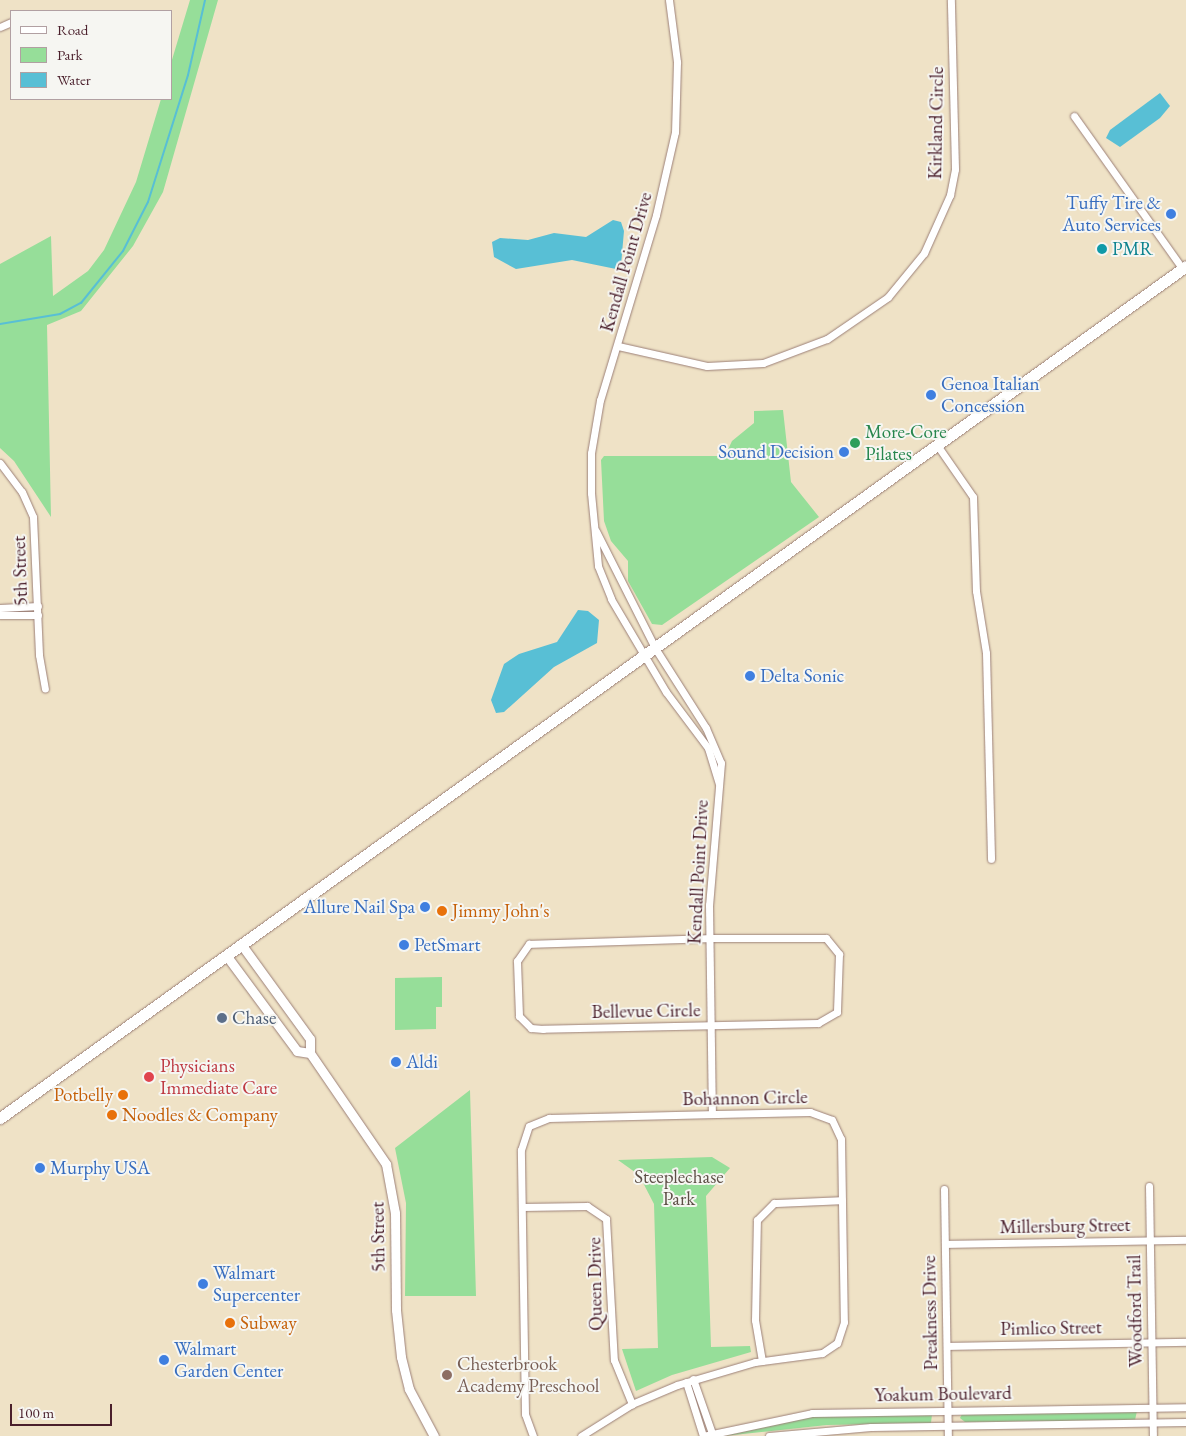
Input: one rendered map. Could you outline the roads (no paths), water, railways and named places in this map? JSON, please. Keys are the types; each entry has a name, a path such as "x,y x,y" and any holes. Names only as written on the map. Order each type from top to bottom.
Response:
{"main road":[{"path":"0,1118 1184,267"}],"street":[{"name":"Kendall Point Drive","path":"669,0 677,62 675,132 668,173 618,346 600,400 592,445 596,531 604,582 643,656 708,748 719,783 710,938 712,1114"},
{"name":"Kirkland Circle","path":"618,346 707,366 763,363 827,339 888,297 924,253 950,195 955,169 951,0"},
{"path":"1074,116 1184,267"},
{"path":"937,445 973,498 976,591 986,654 991,859"},
{"name":"5th Street","path":"0,462 22,492 33,517 38,615 45,688"},
{"name":"Kendall Point Drive","path":"596,531 654,648 716,745 723,779 719,783"},
{"path":"0,608 38,606"},
{"path":"0,615 38,615"},
{"name":"Bellevue Circle","path":"820,936 832,942 839,954 839,1004 829,1020 711,1026 536,1029 522,1020 517,998 518,957 535,942 710,938 820,936"},
{"name":"5th Street","path":"242,944 310,1040 310,1053 386,1164 395,1213 396,1310 401,1357 409,1389 434,1436"},
{"name":"5th Street","path":"226,955 297,1051 310,1053"},
{"name":"Bohannon Circle","path":"533,1436 525,1414 521,1141 535,1122 712,1114 810,1112 826,1116 841,1139 842,1335 822,1353 762,1361 693,1379 632,1404 581,1436"},
{"name":"Woodford Trail","path":"1149,1186 1153,1436"},
{"name":"Preakness Drive","path":"944,1189 948,1436"},
{"path":"762,1361 755,1320 756,1220 779,1202 842,1200"},
{"name":"Queen Drive","path":"522,1207 587,1206 606,1219 614,1360 632,1404"},
{"name":"Millersburg Street","path":"945,1244 1186,1240"},
{"name":"Pimlico Street","path":"947,1346 1186,1342"},
{"path":"693,1379 713,1434"},
{"path":"686,1382 703,1436"},
{"name":"Yoakum Boulevard","path":"703,1436 791,1415 948,1409 1186,1407"},
{"name":"Yoakum Boulevard","path":"769,1436 815,1429 1186,1422"}],"water":[{"path":"1160,93 1170,106 1160,118 1120,147 1106,138 1110,130"},
{"path":"613,220 621,222 624,231 621,265 616,269 572,260 516,269 494,257 492,242 500,238 528,240 554,233 586,237"},
{"path":"578,610 588,611 599,620 597,643 554,667 504,712 496,713 491,700 504,664 519,654 557,642"}],"waterway":[{"path":"0,324 60,314 81,303 123,251 148,202 188,75 205,0"}],"place":[{"name":"Tuffy Tire & Auto Services","path":"1171,214"},
{"name":"PMR","path":"1102,249"},
{"name":"Genoa Italian Concession","path":"931,395"},
{"name":"More-Core Pilates","path":"855,443"},
{"name":"Sound Decision","path":"844,452"},
{"name":"Delta Sonic","path":"750,676"},
{"name":"Allure Nail Spa","path":"425,907"},
{"name":"Jimmy John's","path":"442,911"},
{"name":"PetSmart","path":"404,945"},
{"name":"Chase","path":"222,1018"},
{"name":"Aldi","path":"396,1062"},
{"name":"Physicians Immediate Care","path":"149,1077"},
{"name":"Potbelly","path":"123,1095"},
{"name":"Noodles & Company","path":"112,1115"},
{"name":"Murphy USA","path":"40,1168"},
{"name":"Walmart Supercenter","path":"203,1284"},
{"name":"Subway","path":"230,1323"},
{"name":"Walmart Garden Center","path":"164,1360"},
{"name":"Chesterbrook Academy Preschool","path":"447,1375"}],"park label":[{"name":"Steeplechase Park","path":"679,1188"}]}
